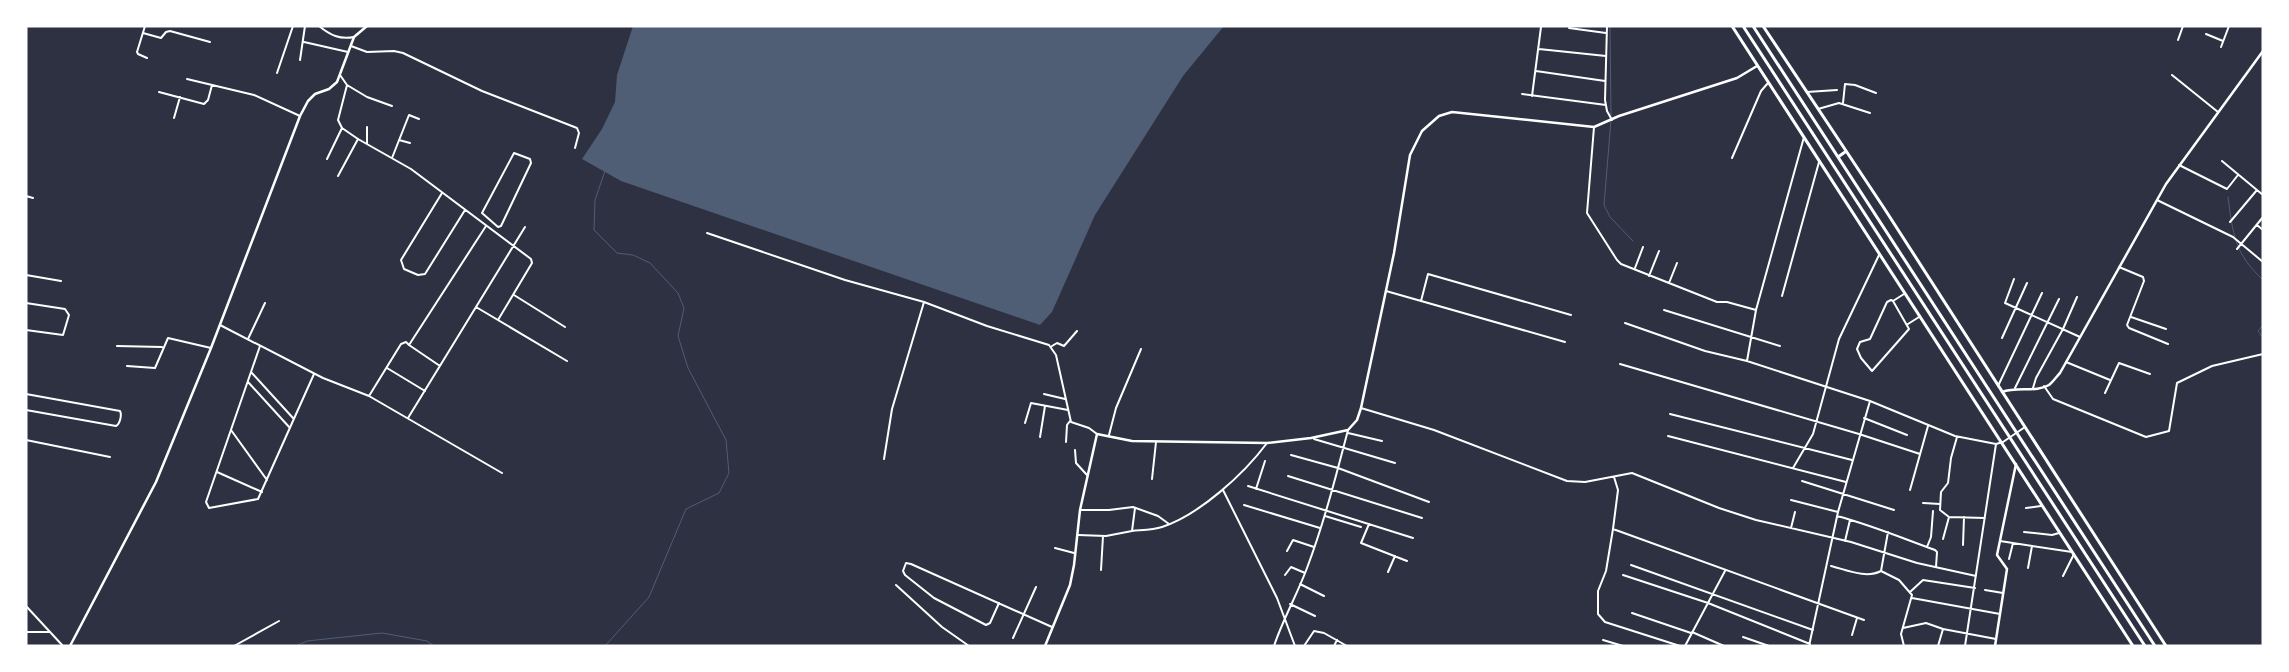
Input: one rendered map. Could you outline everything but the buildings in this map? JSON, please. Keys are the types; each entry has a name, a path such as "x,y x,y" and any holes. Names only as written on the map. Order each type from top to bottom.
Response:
{"main road":[{"path":"1732,26 1906,292 2133,646"},
{"path":"1743,26 2145,646"},
{"path":"1753,26 2155,646"},
{"path":"1763,26 1884,208 2166,646"},
{"path":"1838,157 1845,152"}],"street":[{"path":"145,26 138,53 147,58"},
{"path":"276,73 293,26"},
{"path":"300,60 305,26"},
{"path":"318,26 342,39 354,37"},
{"path":"70,646 156,482 211,348 300,116 308,101 315,94 329,89 337,82 354,37 367,26"},
{"path":"1607,26 1606,105 1612,120"},
{"path":"2178,40 2184,26"},
{"path":"2220,47 2229,26"},
{"path":"1532,96 1541,27"},
{"path":"1569,28 1606,33"},
{"path":"143,33 161,38 167,31 170,31 210,42"},
{"path":"2206,34 2223,41"},
{"path":"304,42 348,52"},
{"path":"350,46 367,52 394,51 403,53 465,84 577,128 579,133 574,148"},
{"path":"1538,49 1606,56"},
{"path":"2002,392 2014,388 2033,388 2049,385 2060,373 2118,267 2179,165 2263,51"},
{"path":"1274,646 1314,547 1348,431 1356,420 1361,408 1386,291 1410,155 1422,131 1439,116 1452,112 1594,127 1737,78 1757,66"},
{"path":"1536,71 1606,81"},
{"path":"340,75 347,85 367,97 392,106"},
{"path":"2172,75 2218,112"},
{"path":"187,79 254,95 300,116"},
{"path":"1732,158 1762,91 1768,83"},
{"path":"1843,103 1845,84 1876,93"},
{"path":"160,92 205,104 212,85"},
{"path":"347,85 338,120 342,128 411,169 532,261 498,320"},
{"path":"1806,93 1837,90"},
{"path":"1522,94 1606,105"},
{"path":"174,118 180,97"},
{"path":"1817,109 1836,103 1843,103 1870,113"},
{"path":"392,158 409,115 419,119"},
{"path":"367,127 367,144"},
{"path":"1594,127 1587,213 1617,260 1621,264 1649,276 1717,302 1727,302 1756,310"},
{"path":"327,159 342,128"},
{"path":"1747,361 1756,310 1804,137"},
{"path":"338,176 358,139"},
{"path":"399,140 410,143"},
{"path":"514,153 530,159 531,163 501,226 498,227 487,219 482,212 514,153"},
{"path":"1782,296 1819,160"},
{"path":"2222,161 2263,195"},
{"path":"2179,165 2227,189 2238,175"},
{"path":"2230,222 2257,190"},
{"path":"442,193 401,260 404,269 418,275 424,274 465,210"},
{"path":"26,196 33,198"},
{"path":"2157,200 2233,237 2263,262"},
{"path":"2237,249 2263,218"},
{"path":"483,223 487,219"},
{"path":"2257,225 2263,230"},
{"path":"409,345 486,226"},
{"path":"408,418 525,227"},
{"path":"707,233 845,280 924,302 1052,347 1056,355 1070,421 1067,425 1066,442"},
{"path":"1635,269 1643,247"},
{"path":"1649,276 1659,251"},
{"path":"1793,468 1806,448 1817,422 1825,386 1840,339 1880,253"},
{"path":"1669,283 1678,263"},
{"path":"2118,267 2143,277 2143,286 2128,324 2129,328 2168,344"},
{"path":"1421,301 1428,274 1571,315"},
{"path":"26,275 61,281"},
{"path":"2014,278 2005,303 2080,337"},
{"path":"2002,338 2027,283"},
{"path":"1386,291 1564,342"},
{"path":"1893,301 1908,325 1908,331 1872,370 1861,358 1857,349 1860,342 1870,339 1887,302 1893,301 1906,292"},
{"path":"1998,386 2042,293"},
{"path":"513,295 565,327"},
{"path":"2033,388 2036,378 2063,329 2077,297"},
{"path":"2014,388 2059,299"},
{"path":"884,459 892,409 924,302"},
{"path":"26,303 65,309 69,315 63,335 26,330"},
{"path":"248,339 265,303"},
{"path":"476,307 566,361"},
{"path":"1664,310 1780,346"},
{"path":"1908,325 1920,315"},
{"path":"2131,317 2166,330"},
{"path":"1625,323 1705,352 1747,361 1870,401 1928,426 1957,436 1996,444 2003,442 2025,427"},
{"path":"220,325 314,374 370,396 502,473"},
{"path":"1052,347 1057,343 1064,346 1077,331"},
{"path":"127,366 155,368 162,347 168,338 211,348"},
{"path":"370,396 401,344 406,342 440,366"},
{"path":"118,346 162,347"},
{"path":"260,346 206,502 209,508 254,500 262,492 314,374"},
{"path":"1110,435 1116,408 1141,349"},
{"path":"2044,386 2053,399 2146,437 2169,431 2177,383 2212,366 2263,354"},
{"path":"2066,362 2111,381"},
{"path":"2105,393 2119,363 2150,374"},
{"path":"1620,364 1859,434 1920,454"},
{"path":"387,368 425,391"},
{"path":"251,372 294,419"},
{"path":"248,382 290,428"},
{"path":"26,394 120,411 122,414 119,424 116,426 26,410"},
{"path":"1044,394 1066,399"},
{"path":"1623,575 1708,603 1809,645 1838,512 1870,401"},
{"path":"1025,423 1030,403 1068,410"},
{"path":"1040,437 1045,406"},
{"path":"1361,408 1434,430 1567,481 1585,482 1632,473 1718,508 1885,552 1936,568 1976,576"},
{"path":"1670,414 1852,460"},
{"path":"1864,418 1907,435"},
{"path":"1070,421 1097,434 1110,435 1132,441 1267,443 1311,438 1348,431 1382,441"},
{"path":"1910,490 1928,426"},
{"path":"231,430 266,480"},
{"path":"1045,646 1070,585 1076,554 1080,510 1097,434"},
{"path":"1668,436 1846,482"},
{"path":"1957,436 1951,458 1948,483 1941,492 1941,512 1949,517 1985,518"},
{"path":"1311,438 1395,463"},
{"path":"26,440 110,457"},
{"path":"1152,479 1156,442"},
{"path":"1078,535 1103,536 1159,528 1169,524 1203,505 1223,490 1249,465 1267,443"},
{"path":"1965,646 1996,444"},
{"path":"1075,450 1076,463 1088,476"},
{"path":"1291,455 1338,468 1429,502"},
{"path":"1256,488 1266,461"},
{"path":"1995,646 2007,567 1997,556 2016,463"},
{"path":"217,472 262,492"},
{"path":"1288,476 1422,518"},
{"path":"1614,476 1618,490 1606,571 1598,591 1598,614 1605,622 1680,646"},
{"path":"1802,481 1894,510"},
{"path":"1248,486 1413,538"},
{"path":"1223,490 1277,598 1295,646"},
{"path":"1791,500 1838,512"},
{"path":"1923,503 1940,504"},
{"path":"1244,505 1320,528"},
{"path":"2026,508 2043,505"},
{"path":"1080,510 1109,510 1135,507 1163,518 1169,524"},
{"path":"1132,531 1135,507"},
{"path":"1927,547 1931,537 1933,511"},
{"path":"1791,528 1795,512"},
{"path":"1324,516 1361,527"},
{"path":"1837,516 1888,532 1937,552 1936,568"},
{"path":"1943,539 1949,517"},
{"path":"1963,544 1964,517"},
{"path":"1845,541 1850,520"},
{"path":"1369,524 1361,542 1407,560"},
{"path":"1613,526 1613,529 1725,571 1864,620"},
{"path":"1881,571 1888,532"},
{"path":"2024,532 2052,535 2060,532"},
{"path":"1101,570 1103,536"},
{"path":"1287,551 1293,540 1314,547"},
{"path":"2000,540 2074,553 2067,564 2063,576"},
{"path":"2009,559 2013,543"},
{"path":"2028,568 2032,546"},
{"path":"1055,548 1076,554"},
{"path":"1388,572 1395,556"},
{"path":"999,603 990,623 986,625 934,598 905,575 903,571 906,564 911,564 1024,614 1053,627"},
{"path":"1632,565 1813,630"},
{"path":"1831,566 1864,574 1881,571 1898,580 1910,592 1912,598 1901,634 1904,646"},
{"path":"1285,575 1291,567 1305,573"},
{"path":"1685,646 1725,571"},
{"path":"1910,592 1923,580 1975,588"},
{"path":"1299,584 1324,596"},
{"path":"896,585 942,627 969,646"},
{"path":"1013,638 1036,587"},
{"path":"1985,590 2003,592"},
{"path":"1912,598 2000,614"},
{"path":"1290,604 1315,616"},
{"path":"26,606 63,646"},
{"path":"1632,613 1724,646"},
{"path":"1852,634 1857,617"},
{"path":"234,646 279,621"},
{"path":"1903,628 1926,623 1996,639"},
{"path":"1938,646 1943,628"},
{"path":"1304,646 1314,631 1324,633 1347,646"},
{"path":"26,632 50,632"},
{"path":"1743,637 1769,646"},
{"path":"1334,646 1337,640"},
{"path":"1603,640 1624,646"}],"water":[{"path":"633,26 1224,26 1183,76 1095,215 1052,312 1040,325 621,181 582,159 602,129 615,102 617,75"}],"waterway":[{"path":"1610,26 1611,116"},
{"path":"1611,120 1604,205 1610,217 1633,241"},
{"path":"605,171 595,200 594,230 617,253 633,255 650,263 678,293 684,308 678,336 688,368 726,440 729,473 719,493 686,509 649,597 605,646"},
{"path":"2228,197 2236,242 2240,252 2263,280"},
{"path":"2263,325 2258,331 2263,338"},
{"path":"296,646 307,641 382,633 427,641 434,646"}]}
